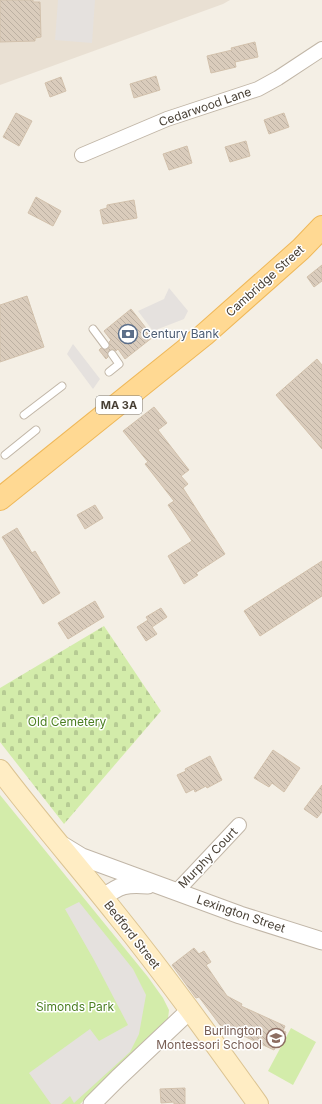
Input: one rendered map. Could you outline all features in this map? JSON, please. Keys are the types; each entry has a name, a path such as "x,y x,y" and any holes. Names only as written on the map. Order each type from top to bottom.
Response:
{"main road":[{"name":"Cambridge Street","path":"0,499 204,335 301,249 322,227"},
{"name":"Bedford Street","path":"0,770 190,1010 258,1104"}],"street":[{"name":"Cedarwood Lane","path":"82,155 167,119 258,89 278,78 322,49"},
{"name":"Murphy Court","path":"177,891 239,825"},
{"name":"Lexington Street","path":"56,841 82,857 160,886 322,941"},
{"name":"Lexington Street","path":"102,898 125,885 132,883 160,886"},
{"path":"92,1104 190,1010"}],"lane":[{"path":"93,329 105,345"},
{"path":"109,372 119,364 112,354"},
{"path":"24,415 62,386"},
{"path":"4,455 36,430"}],"shaded area":[{"path":"0,0 230,0 223,4 0,85"},
{"path":"58,0 95,0 92,43 55,40"},
{"path":"169,288 188,311 184,319 153,331 138,311 164,299"},
{"path":"73,344 100,379 93,389 67,354"},
{"path":"79,902 133,969 146,995 139,1034 130,1052 74,1103 70,1096 61,1104 51,1104 29,1073 90,1029 99,1041 128,1025 65,909"}],"green space":[{"name":"Old Cemetery","path":"104,626 161,711 64,824 0,742 0,688"},
{"name":"Simonds Park","path":"0,795 148,977 163,998 169,1010 168,1019 147,1042 80,1104 0,1104"},
{"path":"291,1028 316,1042 293,1085 268,1071"}],"building":[{"path":"0,0 33,0 33,2 40,2 41,37 35,38 35,41 0,42"},
{"path":"255,42 258,57 235,62 236,67 211,73 207,56 232,50 231,48"},
{"path":"156,76 160,90 134,98 130,84"},
{"path":"61,77 66,91 50,97 45,83"},
{"path":"16,113 32,121 19,146 3,137"},
{"path":"284,113 289,127 269,134 264,120"},
{"path":"246,141 250,156 230,162 225,147"},
{"path":"187,146 192,163 169,170 163,154"},
{"path":"36,197 61,211 53,226 28,213"},
{"path":"134,200 137,218 103,224 100,210 107,208 107,205"},
{"path":"322,265 322,281 314,287 307,277"},
{"path":"27,296 44,347 0,362 0,305"},
{"name":"Century Bank","path":"131,309 153,337 125,359 118,349 116,351 112,349 108,352 108,357 106,359 99,350 101,348 106,350 110,347 109,342 111,340 104,331"},
{"path":"317,359 322,365 322,449 276,395"},
{"path":"154,407 167,423 158,430 189,470 181,476 188,484 183,488 225,554 196,573 198,575 184,584 168,556 192,541 168,505 174,501 145,464 148,462 123,431"},
{"path":"95,505 103,518 85,529 77,515"},
{"path":"17,528 32,553 35,551 60,593 43,604 2,537"},
{"path":"322,561 322,596 260,636 244,611"},
{"path":"95,601 104,617 68,639 58,623"},
{"path":"161,608 167,617 152,627 157,634 146,641 137,627 148,620 146,617"},
{"path":"273,750 300,768 284,792 272,783 269,787 254,778"},
{"path":"210,756 222,780 207,788 206,786 195,792 194,789 186,793 177,775 186,771 185,769"},
{"path":"322,785 322,812 317,818 304,809"},
{"path":"194,948 199,954 204,951 211,962 206,965 227,996 242,1004 241,1006 285,1026 283,1031 286,1032 279,1047 276,1046 274,1050 220,1025 199,997 196,998 172,965"},
{"path":"185,1088 185,1104 174,1104 174,1102 161,1103 160,1089"}],"place":[{"name":"Century Bank","path":"128,334"},
{"name":"Burlington Montessori School","path":"276,1038"}]}
